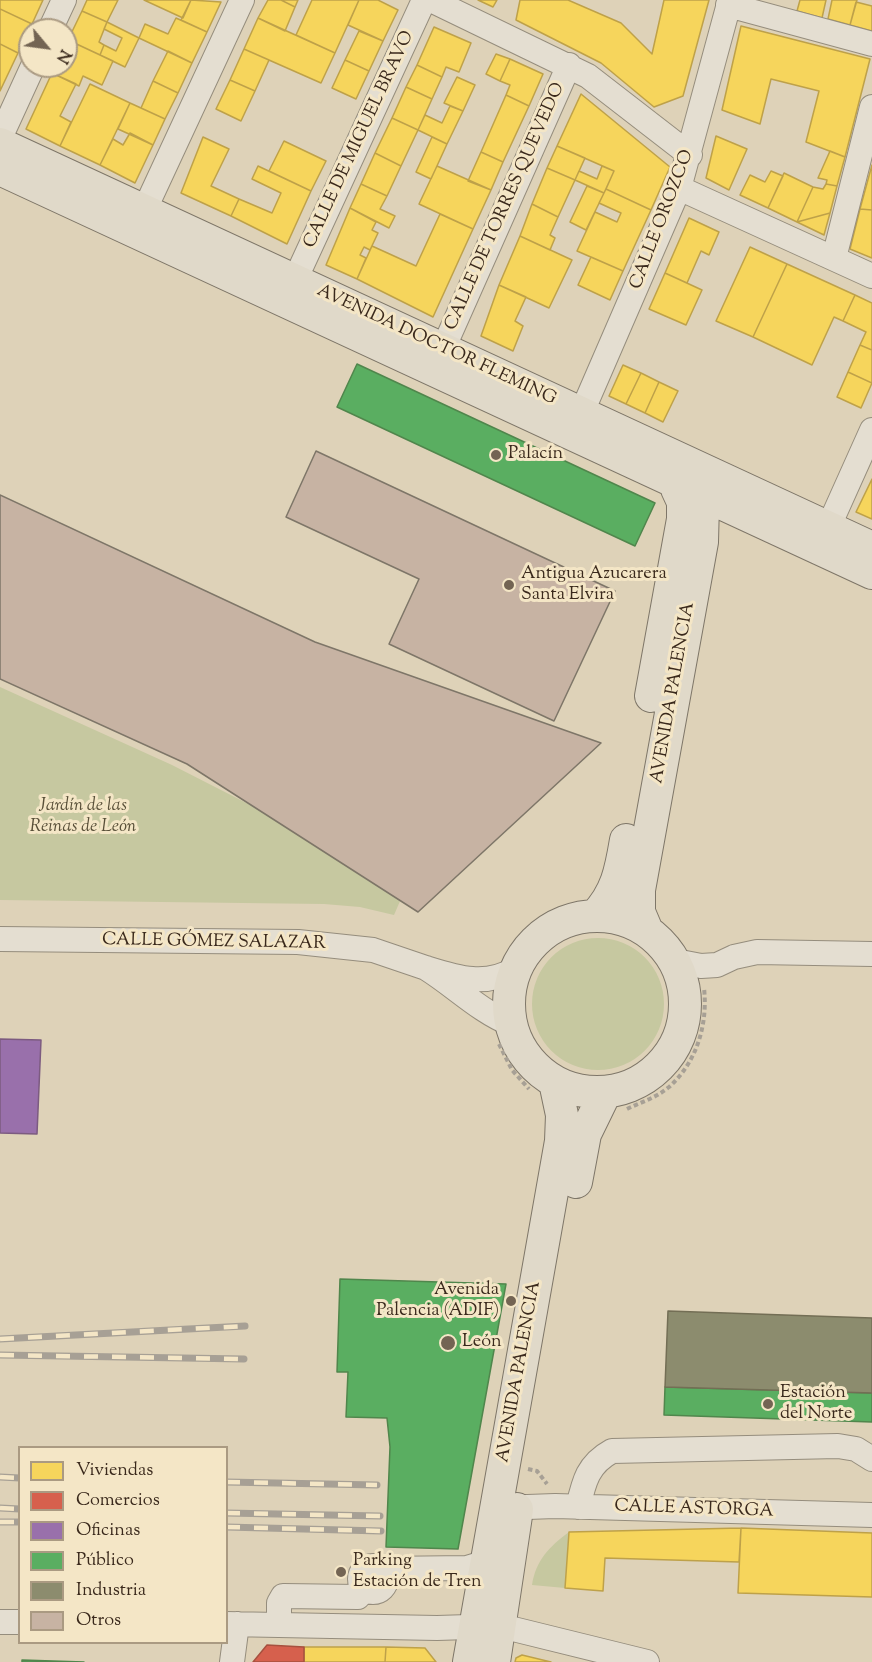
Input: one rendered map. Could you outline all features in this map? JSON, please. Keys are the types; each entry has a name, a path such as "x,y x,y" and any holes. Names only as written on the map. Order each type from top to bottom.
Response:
{"main road":[{"name":"AVENIDA DOCTOR FLEMING","path":"0,144 443,349 577,423"},
{"name":"AVENIDA DOCTOR FLEMING","path":"0,169 675,468 828,528 872,548"},
{"name":"AVENIDA DOCTOR FLEMING","path":"675,468 702,493 872,573"},
{"name":"AVENIDA PALENCIA","path":"596,916 608,902 619,879 682,519 682,502 676,487 675,468"},
{"name":"AVENIDA PALENCIA","path":"646,931 639,912 639,890 702,542 702,493"},
{"path":"702,542 715,526 728,517 743,512"},
{"path":"596,916 614,917 646,931 688,963 684,991 684,1016 677,1040 663,1061 614,1102 575,1089 545,1088 535,1067 502,1021 516,969 529,948 548,931 571,920 596,916"},
{"name":"AVENIDA PALENCIA","path":"507,1508 561,1141 562,1115 545,1088"},
{"name":"AVENIDA PALENCIA","path":"494,1662 488,1627 487,1562 507,1508 585,1134 614,1102"},
{"path":"488,1627 507,1508"},
{"name":"AVENIDA PALENCIA","path":"469,1662 488,1627"}],"street":[{"path":"56,18 64,0"},
{"path":"144,210 242,0"},
{"name":"CALLE DE MIGUEL BRAVO","path":"295,280 424,0"},
{"path":"431,0 588,76 690,155"},
{"path":"729,3 872,44"},
{"name":"CALLE OROZCO","path":"577,423 679,188 690,155 729,3"},
{"name":"CALLE DE TORRES QUEVEDO","path":"443,349 569,65"},
{"path":"0,138 28,78"},
{"path":"834,258 872,107"},
{"path":"679,188 872,276"},
{"path":"828,528 872,430"},
{"name":"CALLE GÓMEZ SALAZAR","path":"0,939 298,942 373,950 426,968 481,981 496,978 516,969"},
{"path":"688,963 717,965 734,957 757,952 872,954"},
{"name":"CALLE GÓMEZ SALAZAR","path":"426,968 502,1021"},
{"path":"578,1507 589,1468 598,1459 612,1451 838,1446 856,1449 872,1459"},
{"name":"CALLE ASTORGA","path":"507,1508 578,1507 872,1515"},
{"path":"279,1625 279,1603 283,1596 358,1597 364,1589 359,1578 362,1570 374,1565 382,1569 467,1568 487,1562"},
{"path":"0,1622 18,1622"},
{"path":"232,1662 232,1624 488,1627 646,1662"}],"path":[{"path":"614,1102 647,1101 668,1087 684,1070 698,1045 704,1026 705,1002 688,963"},
{"path":"502,1021 503,1056 522,1083 545,1088"},
{"path":"537,1471 546,1481"}],"green space":[{"name":"Jardín de las Reinas de León","path":"0,687 172,765 407,885 394,915 360,907 324,904 0,900"},
{"path":"598,938 623,943 645,957 659,979 664,1004 659,1029 645,1051 623,1065 598,1070 573,1065 551,1051 537,1029 532,1004 537,979 551,957 573,943"},
{"path":"569,1532 565,1588 532,1585 540,1561 555,1543"}],"building: Viviendas":[{"path":"0,0 43,0 35,18 19,18 0,9"},
{"path":"87,0 118,0 107,22 82,11"},
{"path":"144,0 191,0 183,18"},
{"path":"191,0 221,2 207,32 181,20"},
{"path":"268,0 281,0 295,7 285,31 258,18"},
{"path":"281,0 298,0 295,7"},
{"path":"312,0 359,0 335,53 296,35"},
{"path":"359,0 378,0 398,10 383,41 348,25"},
{"path":"478,0 497,0 493,7"},
{"path":"520,0 568,0 621,23 652,54 664,0 709,0 683,96 654,107 601,63 516,20"},
{"path":"800,0 826,0 822,18 797,11"},
{"path":"832,0 857,0 850,25 828,19"},
{"path":"856,2 872,6 872,31 850,25"},
{"path":"0,9 19,18 18,53 0,44"},
{"path":"82,11 107,22 99,42 104,45 100,55 78,45 78,19"},
{"path":"176,18 207,32 192,63 139,38 145,24 168,34"},
{"path":"258,18 335,53 321,83 244,49"},
{"path":"107,22 139,38 125,67 100,55 104,45 116,51 122,38 104,29"},
{"path":"741,26 870,59 845,157 806,142 819,91 771,79 760,124 722,110"},
{"path":"434,27 471,43 459,72 446,67 442,77 417,65"},
{"path":"359,31 383,41 369,71 345,60"},
{"path":"0,44 18,53 0,91"},
{"path":"78,45 113,61 102,85 83,76 79,86 62,78 78,78"},
{"path":"244,49 269,60 255,91 230,80"},
{"path":"168,51 192,63 178,93 153,81"},
{"path":"496,54 510,59 500,81 486,74"},
{"path":"510,59 543,74 529,106 506,95 510,85 500,81"},
{"path":"345,60 369,71 356,99 332,88"},
{"path":"417,65 442,77 432,99 406,87"},
{"path":"457,77 475,85 463,111 444,103"},
{"path":"50,78 63,78 76,84 60,116 71,122 60,146 26,129"},
{"path":"230,80 255,91 241,121 216,109"},
{"path":"153,81 178,93 165,119 141,108"},
{"path":"90,84 130,103 100,165 60,146"},
{"path":"406,87 432,99 418,130 392,118"},
{"path":"581,94 670,167 651,210 606,189 614,171 557,146"},
{"path":"506,95 529,106 503,162 481,152"},
{"path":"130,103 165,119 153,145 118,129"},
{"path":"450,106 463,111 447,144 418,130 425,115 442,123"},
{"path":"392,118 418,130 401,166 375,153"},
{"path":"130,133 153,145 135,183 100,165 113,139 123,145"},
{"path":"716,136 747,149 729,190 706,178"},
{"path":"203,137 229,149 211,186 239,199 231,216 181,193"},
{"path":"432,137 447,144 431,179 416,172"},
{"path":"284,141 326,161 311,191 269,171"},
{"path":"557,146 585,158 575,180 547,168"},
{"path":"830,151 845,157 837,186 826,184 827,180 818,178"},
{"path":"481,152 503,162 491,190 468,181"},
{"path":"375,153 401,166 387,196 361,184"},
{"path":"872,165 872,210 860,209"},
{"path":"258,166 311,191 287,244 231,216 239,199 272,213 281,193 252,179"},
{"path":"437,166 491,190 473,229 419,204"},
{"path":"602,166 614,171 604,193 575,180 579,171 597,179"},
{"path":"547,168 575,180 558,217 532,204"},
{"path":"771,171 783,176 768,208 740,195 750,175 765,182"},
{"path":"784,173 813,187 797,222 768,208"},
{"path":"361,184 387,196 380,209 395,216 389,228 350,208"},
{"path":"826,184 837,186 830,213 797,222 813,187 823,189"},
{"path":"587,186 604,193 586,230 570,222"},
{"path":"606,189 651,210 623,271 577,251 595,212 617,222 621,213 599,203"},
{"path":"532,204 558,217 550,235 555,238 550,250 520,236"},
{"path":"350,208 376,222 372,230 378,233 370,250 364,247 360,255 366,258 357,279 326,265"},
{"path":"860,209 872,210 872,258 850,249"},
{"path":"830,213 824,235 797,222"},
{"path":"440,214 473,229 433,317 357,279 372,246 416,266"},
{"path":"689,218 719,232 709,255 701,251 687,283 665,273"},
{"path":"520,236 572,260 549,308 499,285"},
{"path":"750,247 787,264 753,337 716,321"},
{"path":"591,257 623,271 610,300 578,285"},
{"path":"787,264 855,295 843,321 834,317 812,365 753,337"},
{"path":"665,273 702,290 686,325 649,309"},
{"path":"499,285 526,297 515,321 523,326 513,351 481,336"},
{"path":"855,295 872,303 872,350 860,345 866,332 843,321"},
{"path":"860,345 872,350 872,383 848,372"},
{"path":"623,365 641,373 626,404 609,396"},
{"path":"848,372 872,383 861,408 837,397"},
{"path":"641,373 659,382 645,413 626,404"},
{"path":"659,382 678,391 663,422 645,413"},
{"path":"872,479 872,519 856,512"},
{"path":"741,1528 872,1533 872,1597 738,1593"},
{"path":"741,1528 739,1562 605,1558 603,1591 565,1588 569,1532"},
{"path":"304,1647 386,1647 385,1662 304,1662"},
{"path":"386,1647 425,1648 436,1662 385,1662"},
{"path":"522,1655 551,1662 515,1662 516,1658"}],"building: Comercios":[{"path":"267,1645 304,1647 304,1662 253,1662"}],"building: Oficinas":[{"path":"0,1039 41,1040 37,1134 0,1133"}],"building: Público":[{"name":"Palacín","path":"357,364 655,503 635,546 337,407"},
{"name":"León","path":"340,1279 506,1284 458,1549 386,1547 390,1447 387,1418 346,1417 348,1372 337,1372"},
{"name":"Estación del Norte","path":"665,1387 872,1393 872,1422 664,1415"},
{"path":"22,1660 84,1662 22,1662"}],"building: Industria":[{"path":"668,1311 872,1318 872,1393 665,1387"}],"building: Otros":[{"name":"Antigua Azucarera Santa Elvira","path":"316,451 615,591 554,721 389,644 419,579 286,517"},
{"path":"0,495 315,642 601,743 418,912 187,764 0,679"}],"railway":[{"path":"0,1339 245,1326"},
{"path":"0,1355 244,1359"},
{"path":"0,1477 18,1478"},
{"path":"228,1482 377,1485"},
{"path":"0,1508 18,1509"},
{"path":"228,1513 380,1516"},
{"path":"0,1522 18,1522"},
{"path":"228,1527 381,1531"}],"place":[{"name":"Palacín","path":"496,455"},
{"name":"Antigua Azucarera Santa Elvira","path":"509,585"},
{"name":"Avenida Palencia (ADIF)","path":"511,1301"},
{"name":"León","path":"448,1343"},
{"name":"Estación del Norte","path":"768,1404"},
{"name":"Parking Estación de Tren","path":"341,1572"}]}
